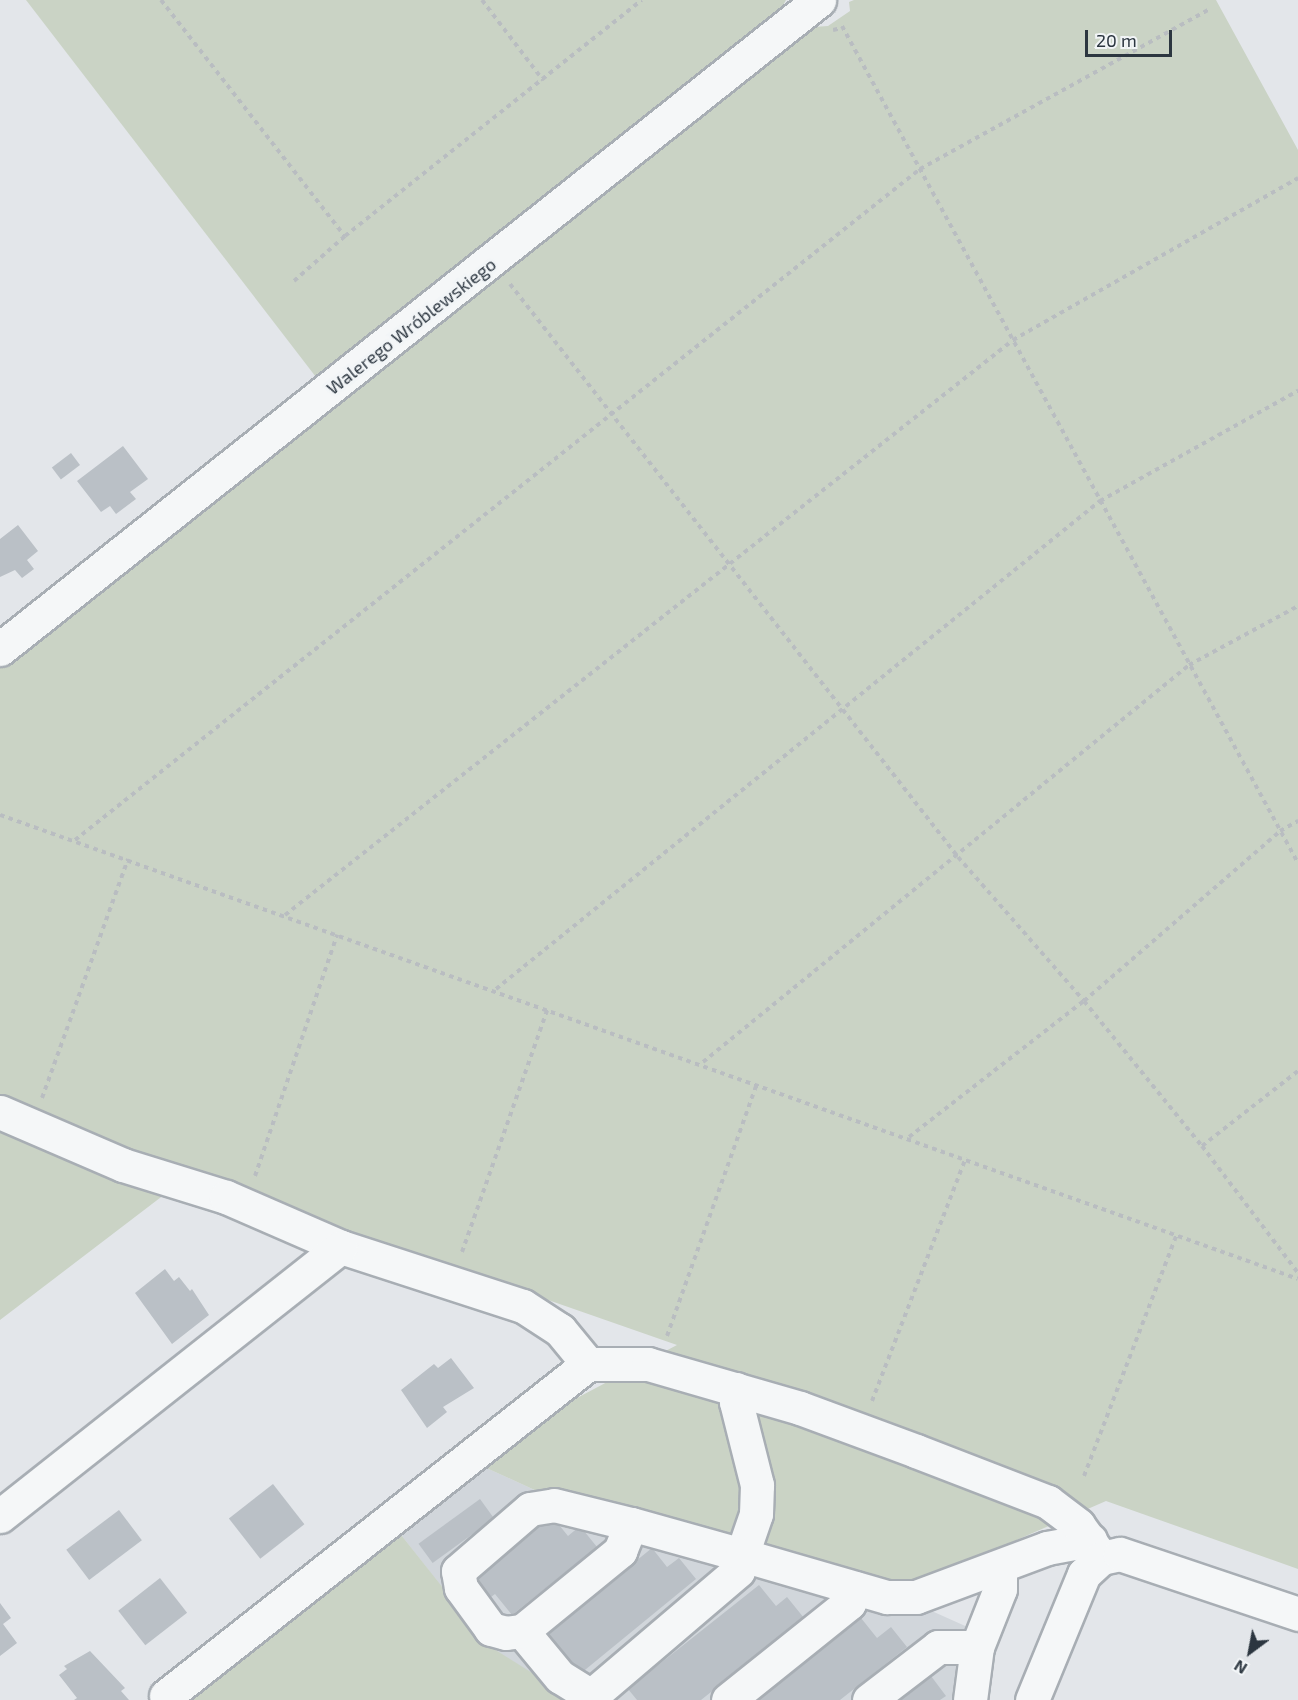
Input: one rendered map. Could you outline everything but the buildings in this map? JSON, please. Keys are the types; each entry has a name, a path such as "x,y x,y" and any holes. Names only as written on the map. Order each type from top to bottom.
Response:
{"street":[{"name":"Walerego Wróblewskiego","path":"0,649 828,10"},
{"path":"0,1112 123,1165 226,1197 341,1247 522,1306 560,1330 588,1364"},
{"path":"0,1516 341,1247"},
{"path":"166,1696 588,1364 648,1364 736,1389 906,1447 1048,1502 1078,1525 1095,1549"},
{"path":"522,1631 560,1677 591,1696 738,1571 756,1514 757,1485 736,1402 736,1389"},
{"path":"631,1524 620,1551 522,1631 506,1633 491,1629 461,1588 458,1571 530,1509 554,1505 631,1524 887,1597 916,1596 1047,1548 1095,1549 1120,1554 1298,1614"},
{"path":"1032,1700 1095,1549"},
{"path":"970,1700 977,1647 1000,1589 1000,1567"},
{"path":"728,1700 849,1603 855,1588"},
{"path":"869,1700 938,1647 977,1647"}],"path":[{"path":"160,0 345,236"},
{"path":"482,0 543,80"},
{"path":"294,281 345,236 642,0"},
{"path":"75,840 920,169 1210,9"},
{"path":"828,10 920,169 1298,863"},
{"path":"284,915 1013,340 1298,178"},
{"path":"505,278 729,566 845,708 958,857 1084,1001 1202,1146 1298,1273"},
{"path":"496,989 1100,501 1298,391"},
{"path":"703,1063 958,857 1189,665 1298,606"},
{"path":"0,815 496,989 1298,1279"},
{"path":"909,1137 1084,1001 1280,831 1298,821"},
{"path":"39,1106 128,859"},
{"path":"253,1181 337,935"},
{"path":"462,1252 548,1008"},
{"path":"1202,1146 1298,1071"},
{"path":"667,1336 757,1083"},
{"path":"872,1401 966,1158"},
{"path":"1084,1476 1177,1234"}],"shaded area":[{"path":"482,1466 539,1492 885,1590 983,1634 966,1700 565,1700 557,1689 488,1646 398,1531"}],"green space":[{"path":"26,0 786,0 780,11 319,381"},
{"path":"854,0 1216,0 1298,150 1298,1569 1106,1501 893,1594 539,1492 482,1466 577,1398 677,1345 190,1175 0,1320 0,666 814,27 828,26 850,11 849,2"},
{"path":"398,1531 489,1646 558,1689 565,1700 182,1700"}]}
